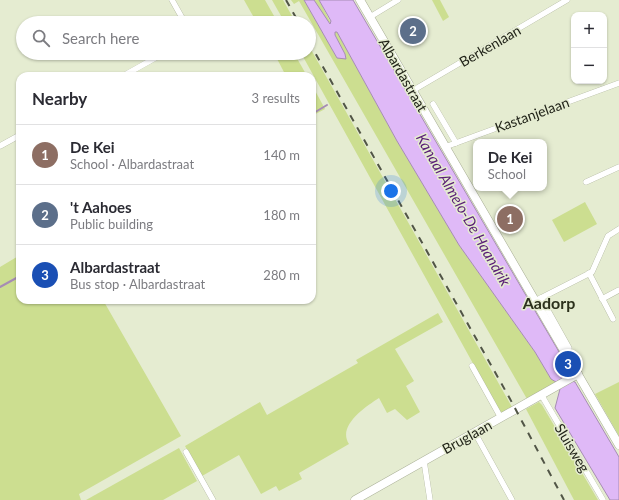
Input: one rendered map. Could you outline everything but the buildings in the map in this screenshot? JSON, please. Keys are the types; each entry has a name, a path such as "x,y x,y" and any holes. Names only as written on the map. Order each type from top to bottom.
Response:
{"street":[{"path":"172,0 181,16"},
{"name":"Albardastraat","path":"360,0 445,147 538,300 568,357 619,445"},
{"path":"370,17 398,0"},
{"name":"Berkenlaan","path":"412,91 567,0"},
{"path":"130,72 152,60"},
{"name":"Kastanjelaan","path":"445,147 619,83"},
{"name":"Albardastraat","path":"433,104 456,143"},
{"path":"0,146 16,137"},
{"path":"586,182 619,168"},
{"path":"538,300 592,272 608,236 619,229"},
{"path":"589,273 613,319"},
{"path":"602,299 619,290"},
{"path":"472,366 501,418"},
{"name":"Bruglaan","path":"355,500 542,396 578,374"},
{"name":"Sluisweg","path":"542,396 603,500"},
{"path":"475,433 512,500"},
{"path":"186,452 213,500"},
{"path":"424,461 430,500"}],"green space":[{"path":"244,0 265,0 274,16 253,16"},
{"path":"272,0 283,0 292,16 281,16"},
{"path":"291,0 304,0 313,16 308,16 299,1 294,4"},
{"path":"314,0 319,0 331,23 327,22"},
{"path":"432,0 440,0 449,17 443,21"},
{"path":"316,21 337,58 345,54 335,35 335,32 337,32 397,141 459,245 535,352 551,379 556,382 527,399 316,31"},
{"path":"316,58 512,407 501,414 316,80 316,72 312,72 305,60 316,60"},
{"path":"278,60 298,60 305,72 284,72"},
{"path":"316,92 325,109 316,114"},
{"path":"585,202 597,224 564,242 552,220"},
{"path":"16,257 16,304 105,304 181,436 79,494 81,500 0,500 0,267"},
{"path":"438,313 443,322 395,349 414,381 406,386 420,412 407,420 395,409 387,413 379,398 360,412 350,424 346,437 349,444 299,473 302,479 279,491 276,486 261,494 239,455 202,476 185,446 260,402 267,415 358,363 356,360"},
{"path":"619,382 619,436 595,394"},
{"path":"539,402 598,500 574,500 526,409"},
{"path":"179,448 197,481 163,500 86,500"}],"water":[{"name":"Kanaal Almelo-De Haandrik","path":"304,0 314,0 330,24 331,21 319,0 353,0 562,357 570,372 569,375 572,381 575,382 619,457 619,500 610,500 555,408 560,389 558,381 556,382 551,379 535,352 459,245 397,141 337,32 335,32 335,35 346,59 337,58 316,21 316,16 313,16"}],"waterway":[{"path":"316,112 327,105"},
{"path":"0,287 16,278"}],"railway":[{"path":"286,0 295,16"},
{"path":"316,54 509,397 564,500"}],"place":[{"name":"'t Aahoes","path":"413,31"},
{"name":"De Kei","path":"510,219"},
{"name":"Albardastraat","path":"568,364"}],"district":[{"name":"Aadorp","path":"549,303"}]}
